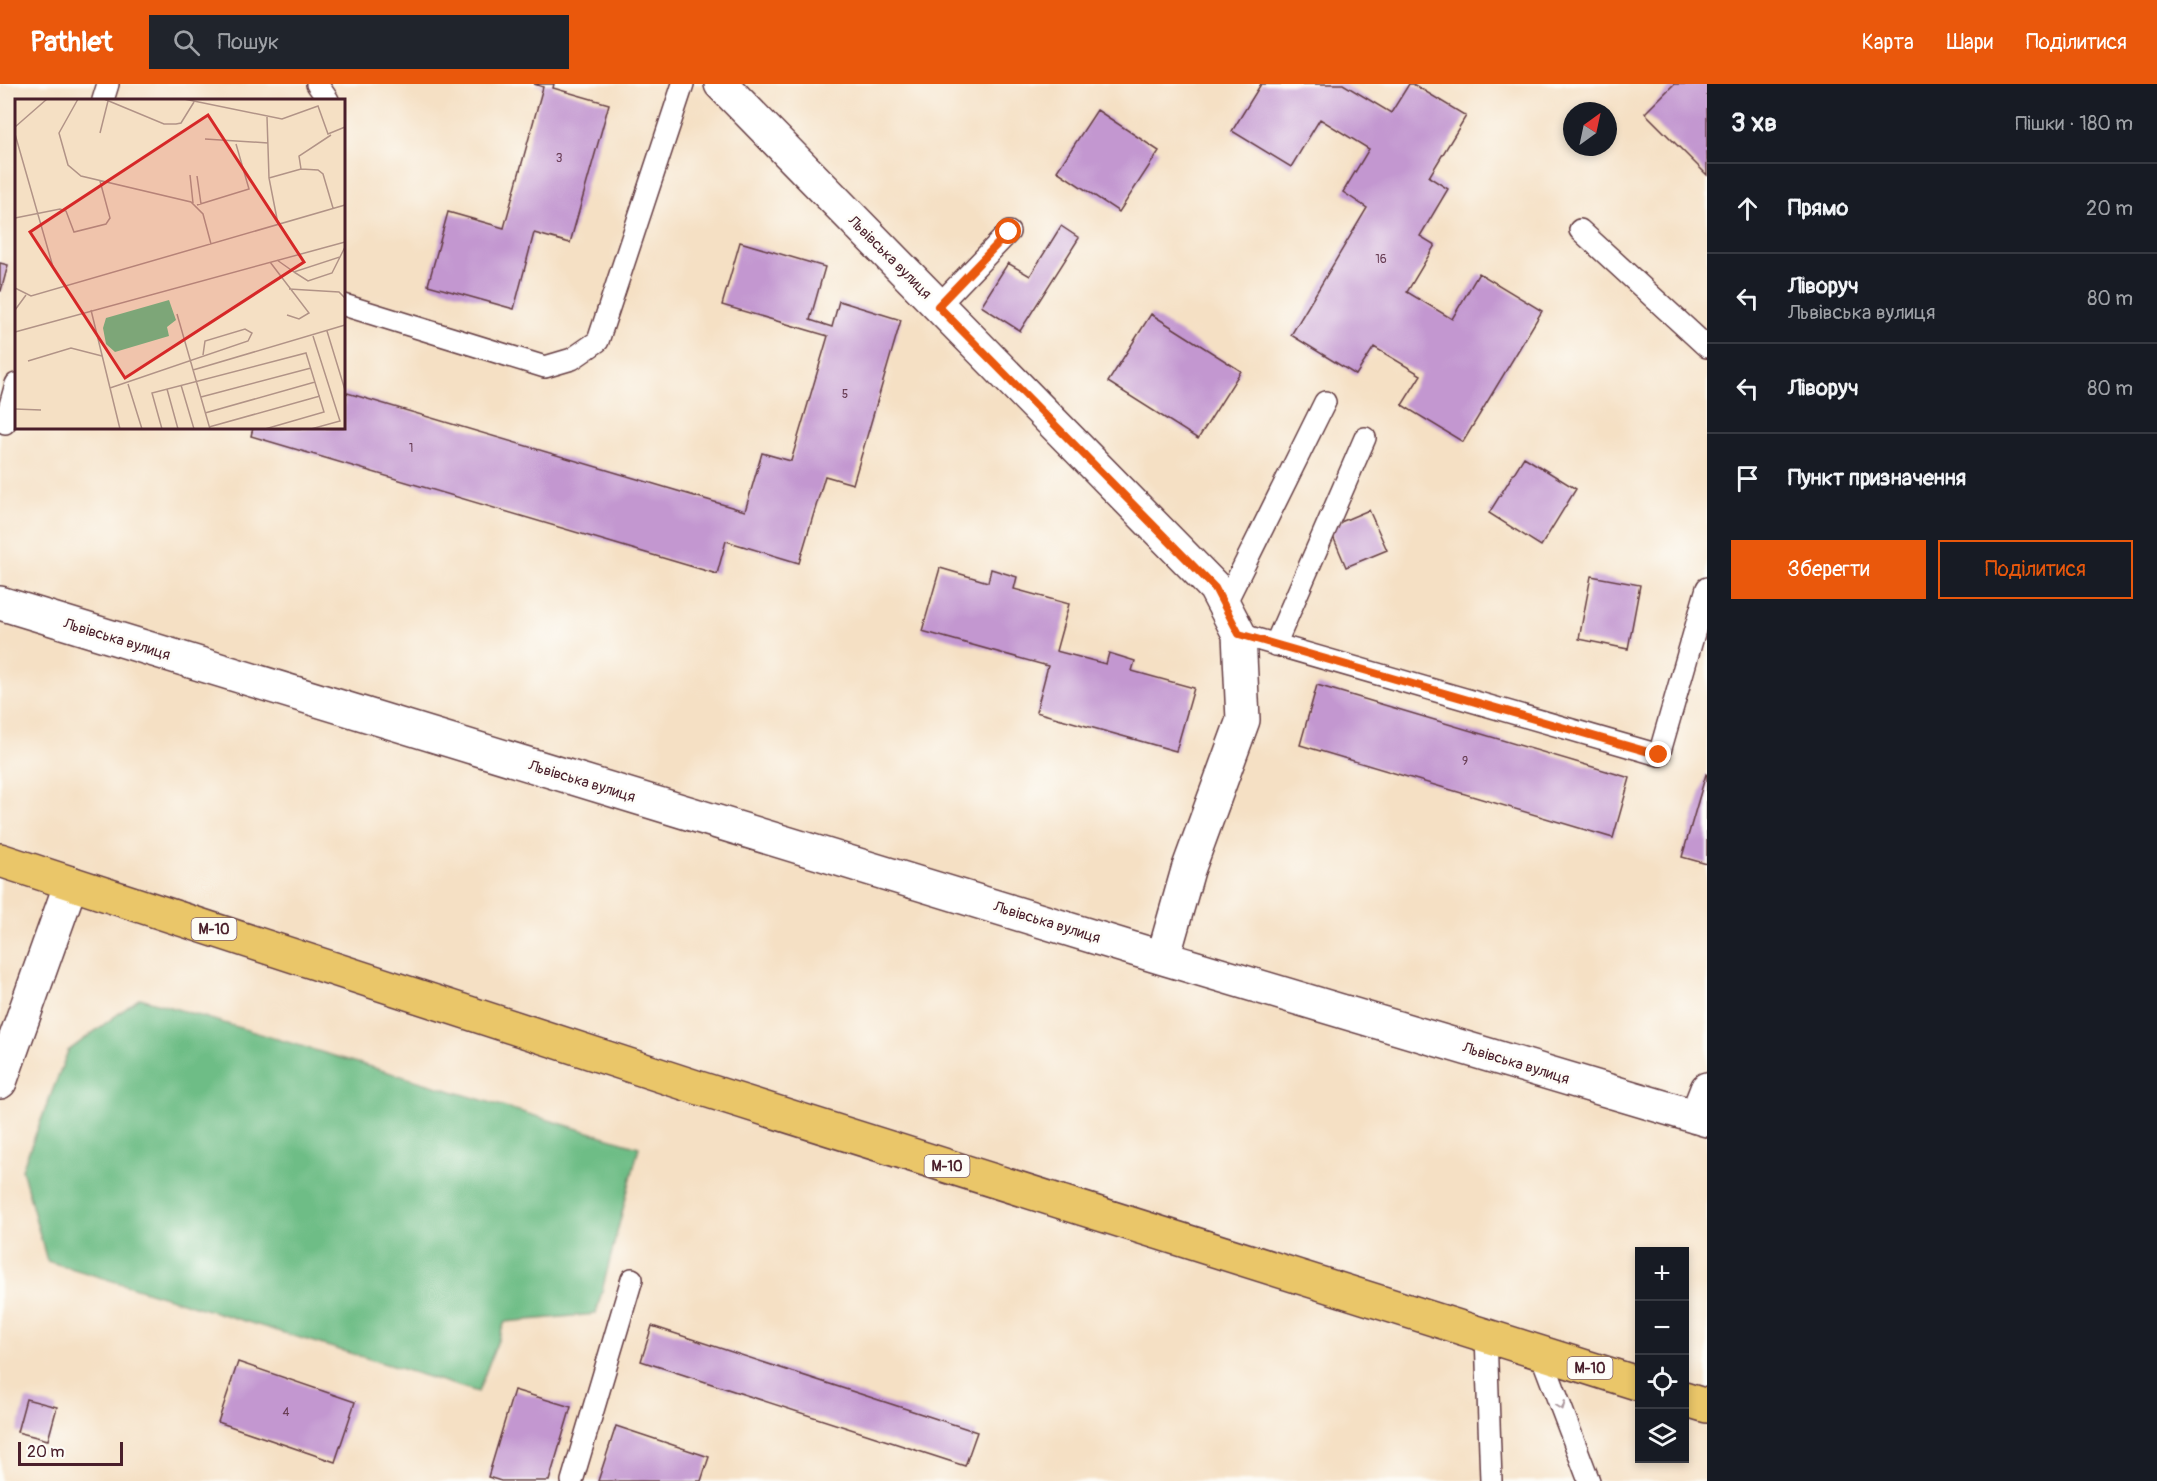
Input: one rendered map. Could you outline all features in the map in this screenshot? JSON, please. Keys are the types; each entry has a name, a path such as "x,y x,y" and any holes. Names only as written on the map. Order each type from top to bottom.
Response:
{"highway":[{"name":"М-10","path":"0,860 696,1087 1635,1382"},
{"path":"1689,1401 1707,1406"}],"street":[{"name":"Львівська вулиця","path":"721,84 1215,588 1232,620 1243,720 1188,870 1163,958"},
{"name":"Львівська вулиця","path":"0,603 1163,958 1703,1109"},
{"path":"0,1082 71,883"}],"lane":[{"path":"103,99 108,84"},
{"path":"317,84 327,99"},
{"path":"345,304 545,367 572,359 598,341 683,84"},
{"path":"1580,230 1707,346"},
{"path":"938,306 1009,232"},
{"path":"4,423 15,387"},
{"path":"1325,402 1232,620 1275,645 1659,755 1707,588"},
{"path":"1275,645 1365,438"},
{"path":"572,1481 632,1278"},
{"path":"1486,1335 1491,1481"},
{"path":"1540,1352 1589,1481"}],"green space":[{"path":"140,998 639,1147 596,1314 505,1322 478,1392 47,1261 22,1169 68,1051"}],"building":[{"path":"534,84 554,84 553,88 609,104 570,243 534,233 514,309 428,285 448,212 504,228 543,87"},
{"path":"1261,84 1343,84 1391,113 1409,84 1413,84 1466,116 1429,177 1448,189 1420,236 1435,245 1407,292 1452,319 1479,273 1542,311 1463,442 1402,405 1421,375 1374,347 1356,375 1291,335 1367,208 1343,192 1369,149 1320,119 1291,167 1232,131"},
{"path":"1674,84 1707,84 1707,175 1645,113"},
{"path":"1097,110 1159,151 1119,212 1057,171"},
{"path":"1061,226 1079,238 1020,331 981,306 1008,263 1030,276"},
{"path":"740,242 825,267 810,320 832,327 839,301 901,320 853,484 825,476 799,563 726,541 717,574 251,436 253,429 345,429 345,392 745,511 762,453 791,461 828,336 722,305"},
{"path":"0,263 8,265 1,291 0,291"},
{"path":"1151,314 1241,371 1198,439 1108,382"},
{"path":"1524,457 1576,489 1541,546 1489,513"},
{"path":"1369,510 1387,550 1346,567 1329,527"},
{"path":"940,568 988,582 991,569 1017,577 1014,589 1069,604 1056,651 1106,664 1109,653 1135,661 1132,671 1194,688 1176,751 1036,712 1048,666 922,631"},
{"path":"1591,576 1640,585 1628,649 1579,639"},
{"path":"1317,685 1630,778 1613,838 1300,745"},
{"path":"1707,775 1707,864 1682,857"},
{"path":"652,1326 977,1432 965,1466 641,1361"},
{"path":"238,1362 355,1402 335,1462 218,1422"},
{"path":"514,1390 571,1407 549,1481 501,1481 488,1477"},
{"path":"26,1399 57,1407 48,1440 17,1432"},
{"path":"616,1426 709,1457 701,1481 598,1481"}],"route":[{"path":"1009,232 938,306 1215,588 1239,634 1659,755"}]}
